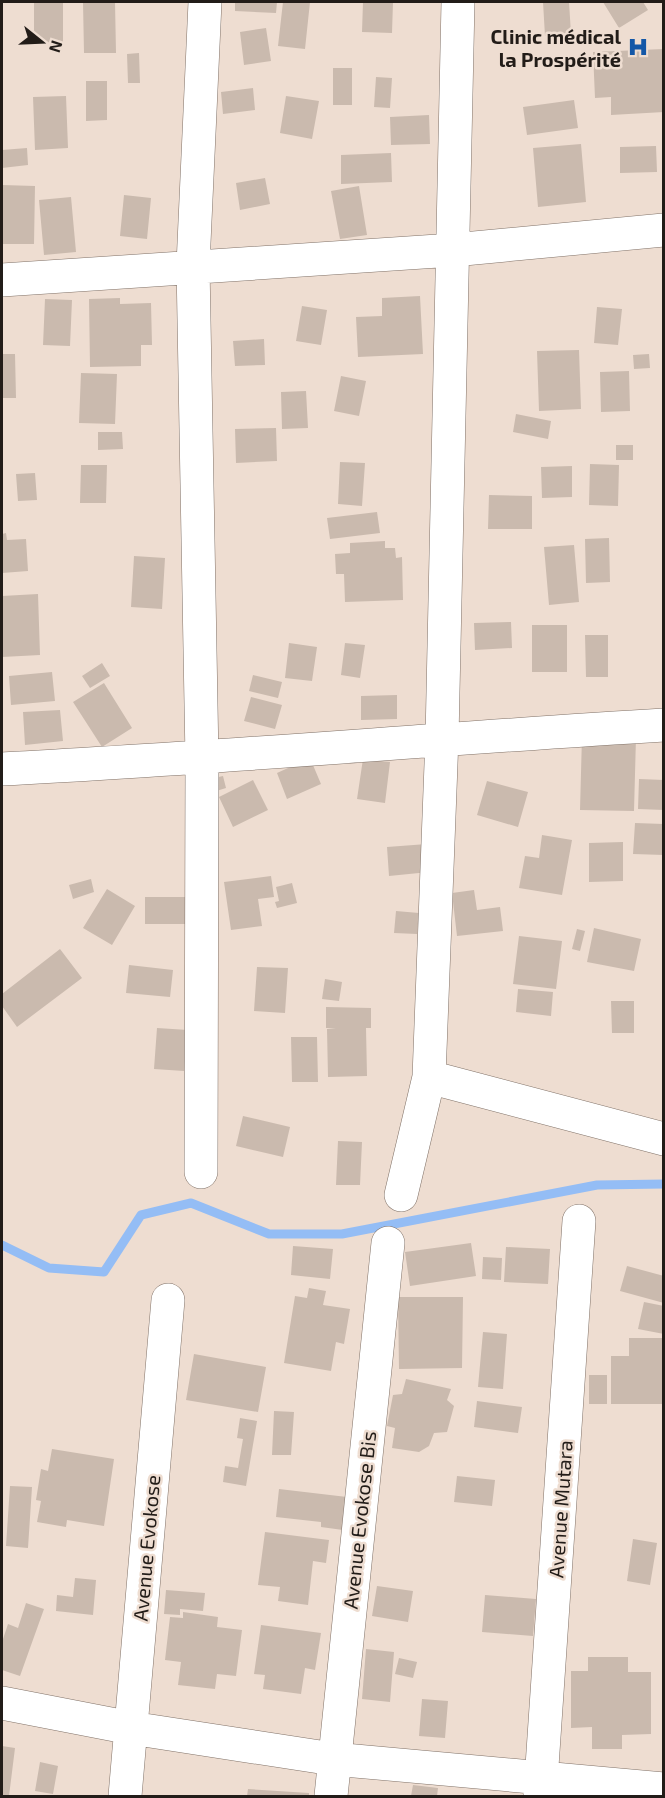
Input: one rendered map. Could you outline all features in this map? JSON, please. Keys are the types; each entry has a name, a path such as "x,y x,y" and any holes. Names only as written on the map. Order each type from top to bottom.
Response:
{"street":[{"path":"201,1172 202,759 193,265 205,2"},
{"path":"401,1196 429,1077 442,738 458,2"},
{"path":"2,280 193,265 453,250 663,231"},
{"path":"2,769 202,759 442,738 663,725"},
{"path":"429,1077 663,1139"},
{"name":"Avenue Mutara","path":"541,1786 579,1221"},
{"name":"Avenue Evokose Bis","path":"331,1797 333,1759 388,1243"},
{"name":"Avenue Evokose","path":"125,1797 168,1300"},
{"path":"2,1703 131,1728 333,1759 541,1786 663,1790"}],"building":[{"path":"34,2 63,2 63,44 34,44"},
{"path":"83,2 115,2 116,53 84,53"},
{"path":"235,2 277,2 276,13 235,11"},
{"path":"283,2 310,2 305,49 278,46"},
{"path":"363,2 393,2 392,33 362,32"},
{"path":"543,2 569,2 571,34 545,36"},
{"path":"603,2 643,2 648,10 619,28"},
{"path":"266,28 271,61 244,65 240,32"},
{"path":"664,49 664,112 611,115 611,97 595,98 593,52"},
{"path":"139,53 140,83 128,83 127,54"},
{"path":"333,68 352,68 352,105 333,105"},
{"path":"376,77 392,78 390,108 374,107"},
{"path":"86,81 107,81 107,120 86,121"},
{"path":"253,88 255,110 223,114 221,92"},
{"path":"66,96 68,148 35,150 33,97"},
{"path":"286,96 319,101 312,139 280,133"},
{"path":"574,100 578,128 527,135 523,107"},
{"path":"429,115 430,144 391,145 390,117"},
{"path":"581,144 586,202 538,207 533,148"},
{"path":"656,146 657,172 620,173 620,147"},
{"path":"27,148 28,165 2,168 2,150"},
{"path":"391,153 392,182 341,184 341,155"},
{"path":"265,178 270,204 240,210 236,183"},
{"path":"2,185 35,186 34,244 2,244"},
{"path":"359,186 367,235 340,239 331,191"},
{"path":"124,195 151,198 147,239 120,236"},
{"path":"71,197 76,252 44,255 39,200"},
{"path":"420,296 423,354 358,357 356,317 382,316 382,298"},
{"path":"120,298 120,304 151,303 152,345 141,345 141,366 90,367 89,299"},
{"path":"45,299 72,300 70,346 43,345"},
{"path":"302,306 327,310 321,345 296,341"},
{"path":"597,307 622,309 618,345 594,343"},
{"path":"264,339 265,365 235,366 233,341"},
{"path":"579,350 581,409 539,411 537,351"},
{"path":"2,354 15,354 16,398 2,398"},
{"path":"649,354 650,368 634,369 633,355"},
{"path":"629,371 630,411 601,412 600,372"},
{"path":"81,373 117,374 115,424 79,423"},
{"path":"341,376 366,381 359,416 334,411"},
{"path":"306,391 308,428 282,429 281,392"},
{"path":"516,414 551,421 548,439 513,432"},
{"path":"276,428 277,461 236,463 235,429"},
{"path":"98,432 122,432 123,449 98,450"},
{"path":"616,445 633,445 633,460 616,460"},
{"path":"340,462 365,463 362,506 338,504"},
{"path":"590,464 619,465 618,506 589,505"},
{"path":"81,465 107,465 106,503 80,503"},
{"path":"572,466 572,497 542,498 541,467"},
{"path":"35,473 37,500 18,501 16,474"},
{"path":"489,495 532,496 532,529 488,529"},
{"path":"377,512 380,533 330,539 327,518"},
{"path":"6,533 7,540 26,539 28,571 2,573 2,534"},
{"path":"609,538 610,582 586,583 585,539"},
{"path":"385,541 385,548 395,548 396,558 402,557 403,600 345,602 344,574 336,574 335,554 350,553 350,543"},
{"path":"574,545 579,602 549,605 544,547"},
{"path":"134,556 165,558 162,609 131,607"},
{"path":"38,594 40,655 2,657 2,596"},
{"path":"511,622 512,648 475,650 474,623"},
{"path":"532,625 567,625 567,672 532,672"},
{"path":"585,635 608,635 608,677 586,677"},
{"path":"289,643 317,647 312,681 285,678"},
{"path":"345,643 365,645 360,678 341,675"},
{"path":"102,663 110,676 90,688 82,676"},
{"path":"52,672 55,701 11,705 9,676"},
{"path":"253,675 282,682 278,698 249,691"},
{"path":"104,683 132,728 102,747 73,702"},
{"path":"397,695 397,719 361,720 361,696"},
{"path":"251,697 282,705 275,729 244,721"},
{"path":"60,710 63,741 25,745 23,712"},
{"path":"582,736 636,737 634,811 580,810"},
{"path":"310,758 321,784 287,799 277,773"},
{"path":"363,759 390,762 385,803 357,799"},
{"path":"223,776 226,788 213,792 210,779"},
{"path":"639,779 664,780 664,810 638,809"},
{"path":"253,780 268,810 233,827 219,797"},
{"path":"487,781 528,792 518,827 477,815"},
{"path":"635,823 664,824 664,855 633,854"},
{"path":"542,835 572,840 562,895 519,888 525,856 539,858"},
{"path":"623,842 623,881 589,882 589,843"},
{"path":"427,844 429,872 389,876 387,847"},
{"path":"271,876 274,897 258,899 262,926 231,930 224,882"},
{"path":"91,879 94,892 73,899 69,885"},
{"path":"292,883 297,903 277,908 275,902 279,901 276,887"},
{"path":"107,889 135,906 112,945 83,928"},
{"path":"474,890 477,910 500,907 503,931 457,936 452,893"},
{"path":"145,897 193,897 193,924 145,924"},
{"path":"396,911 419,913 417,934 394,933"},
{"path":"594,928 641,939 634,971 587,962"},
{"path":"577,929 585,931 580,951 572,949"},
{"path":"519,936 562,941 556,989 513,984"},
{"path":"60,949 82,978 17,1027 2,1006 2,994"},
{"path":"129,965 173,970 170,997 126,993"},
{"path":"257,967 288,968 285,1013 254,1011"},
{"path":"325,979 342,982 339,1001 322,999"},
{"path":"518,989 553,992 551,1016 516,1012"},
{"path":"611,1001 634,1001 634,1033 612,1033"},
{"path":"326,1007 371,1008 371,1028 366,1028 367,1076 328,1077 327,1029 336,1028 326,1028"},
{"path":"157,1028 188,1030 184,1071 154,1069"},
{"path":"291,1037 317,1037 318,1082 292,1082"},
{"path":"243,1116 290,1127 283,1157 236,1146"},
{"path":"338,1141 362,1142 360,1185 336,1185"},
{"path":"471,1243 476,1276 410,1286 405,1252"},
{"path":"293,1246 333,1249 330,1279 291,1275"},
{"path":"506,1247 550,1249 548,1284 504,1282"},
{"path":"483,1257 502,1258 501,1280 482,1279"},
{"path":"627,1266 664,1276 664,1303 620,1291"},
{"path":"309,1288 326,1291 323,1305 350,1309 344,1344 336,1342 331,1371 284,1363 295,1296 307,1298"},
{"path":"398,1297 463,1297 462,1368 399,1369"},
{"path":"644,1302 664,1306 664,1334 638,1329"},
{"path":"483,1332 507,1334 503,1389 478,1387"},
{"path":"629,1338 664,1338 664,1404 611,1404 611,1356 629,1356"},
{"path":"194,1354 266,1367 258,1412 186,1400"},
{"path":"589,1375 607,1375 607,1404 589,1404"},
{"path":"406,1379 451,1389 447,1400 454,1406 447,1432 434,1433 429,1446 419,1452 392,1448 395,1428 387,1426 393,1395 402,1394"},
{"path":"477,1401 522,1407 518,1433 474,1427"},
{"path":"274,1411 294,1412 291,1455 272,1455"},
{"path":"240,1418 257,1421 246,1486 223,1482 225,1466 238,1468 243,1439 237,1438"},
{"path":"52,1449 114,1459 104,1526 67,1520 66,1527 37,1522 41,1501 36,1500 41,1469 48,1471"},
{"path":"457,1476 495,1480 492,1506 454,1502"},
{"path":"10,1486 32,1487 28,1548 6,1546"},
{"path":"279,1489 347,1497 343,1530 321,1527 321,1522 276,1517"},
{"path":"265,1532 329,1540 326,1563 313,1561 308,1605 278,1601 280,1587 258,1585"},
{"path":"633,1539 657,1543 650,1585 627,1581"},
{"path":"75,1578 96,1580 93,1615 56,1611 57,1595 73,1597"},
{"path":"377,1586 413,1591 408,1622 372,1616"},
{"path":"166,1590 205,1593 203,1611 180,1609 180,1615 164,1614"},
{"path":"485,1595 536,1599 533,1636 482,1632"},
{"path":"26,1603 44,1609 20,1676 2,1670 2,1642 8,1624 18,1628"},
{"path":"183,1612 218,1617 217,1627 242,1630 236,1676 217,1674 215,1689 178,1685 181,1662 165,1660 170,1617 183,1618"},
{"path":"261,1625 321,1633 315,1670 305,1668 301,1694 263,1689 265,1675 254,1674"},
{"path":"366,1649 394,1652 390,1702 362,1699"},
{"path":"588,1657 628,1657 628,1672 651,1672 651,1734 622,1735 622,1749 592,1749 592,1727 571,1728 571,1671 588,1671"},
{"path":"399,1658 417,1662 413,1678 395,1674"},
{"path":"422,1699 448,1701 445,1738 419,1736"},
{"path":"2,1746 15,1748 9,1796 2,1796"},
{"path":"40,1762 58,1766 53,1794 35,1791"},
{"path":"413,1785 438,1788 437,1796 411,1796"},
{"path":"248,1789 309,1793 309,1796 247,1796"}],"waterway":[{"path":"2,1245 49,1268 104,1272 141,1215 191,1203 269,1234 342,1234 597,1185 664,1184"}],"place":[{"name":"Clinic médical la Prospérité","path":"638,47"}]}
